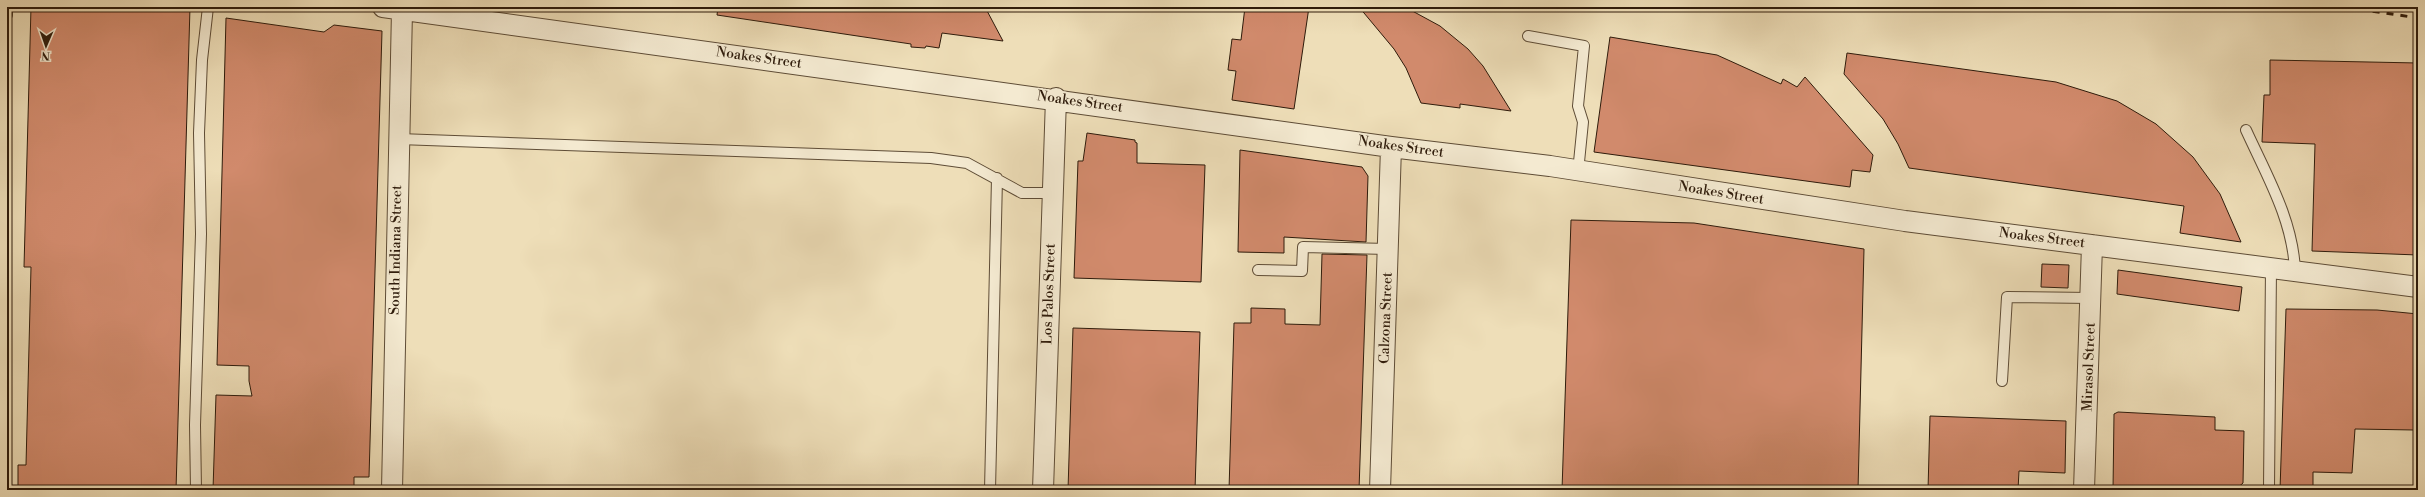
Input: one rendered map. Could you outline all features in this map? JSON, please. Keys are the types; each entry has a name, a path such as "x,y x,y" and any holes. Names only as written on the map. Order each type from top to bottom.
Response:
{"street":[{"name":"Noakes Street","path":"396,8 1056,98 1392,147 1578,172 1905,221 2418,287"},
{"name":"South Indiana Street","path":"392,490 399,139 396,8"},
{"name":"Los Palos Street","path":"1043,490 1056,98"},
{"name":"Calzona Street","path":"1380,490 1392,147"},
{"name":"Mirasol Street","path":"2084,490 2092,245"}],"lane":[{"path":"7,7 7,15"},
{"path":"196,490 195,425 200,242 199,133 202,60 208,7"},
{"path":"1528,36 1584,46 1578,106 1583,122 1578,172"},
{"path":"2246,130 2287,222 2294,250 2295,271"},
{"path":"399,139 931,158 967,163 1022,193 1052,193"},
{"path":"990,490 997,178"},
{"path":"1258,270 1302,271 1303,247 1388,249"},
{"path":"2269,488 2271,268"},
{"path":"2002,381 2007,297 2091,298"}],"building":[{"path":"31,7 190,7 176,490 18,490 18,465 26,465 31,267 24,267"},
{"path":"718,7 985,7 1003,41 942,33 939,48 926,46 925,48 911,47 911,44 717,15"},
{"path":"1245,7 1309,7 1294,109 1232,100 1236,71 1228,70 1232,39 1241,40"},
{"path":"1359,7 1405,7 1440,26 1468,49 1483,66 1511,111 1460,104 1460,108 1421,103 1406,68 1394,49"},
{"path":"226,18 324,32 334,25 382,31 369,477 354,477 354,490 213,490 216,395 252,396 249,381 249,366 217,365"},
{"path":"1610,37 1717,55 1781,84 1783,79 1797,87 1805,77 1873,155 1870,172 1852,170 1850,187 1594,152"},
{"path":"1847,53 2056,82 2117,101 2156,124 2193,157 2220,194 2241,242 2180,233 2184,206 1909,168 1898,144 1883,119 1844,74"},
{"path":"2270,60 2418,63 2418,255 2312,251 2315,144 2262,142 2264,95 2270,95"},
{"path":"1087,133 1135,140 1137,143 1137,163 1205,165 1201,282 1074,278 1078,161 1083,161"},
{"path":"1240,150 1362,167 1368,176 1366,242 1284,237 1284,253 1238,252"},
{"path":"1571,220 1694,223 1864,249 1858,490 1562,490"},
{"path":"1322,254 1367,255 1359,490 1229,490 1234,323 1251,323 1251,308 1285,309 1285,324 1320,325"},
{"path":"2042,264 2069,265 2068,288 2041,287"},
{"path":"2118,270 2242,287 2239,311 2117,294"},
{"path":"2286,309 2377,310 2418,314 2417,424 2414,424 2414,430 2355,429 2352,473 2313,472 2313,488 2300,488 2300,490 2280,490"},
{"path":"1073,328 1200,332 1195,490 1068,490"},
{"path":"2118,412 2215,417 2215,430 2244,431 2243,483 2235,490 2113,490 2114,414"},
{"path":"1930,416 2066,421 2065,473 2019,471 2018,490 1928,490"}],"railway":[{"path":"2345,7 2418,18"}]}
